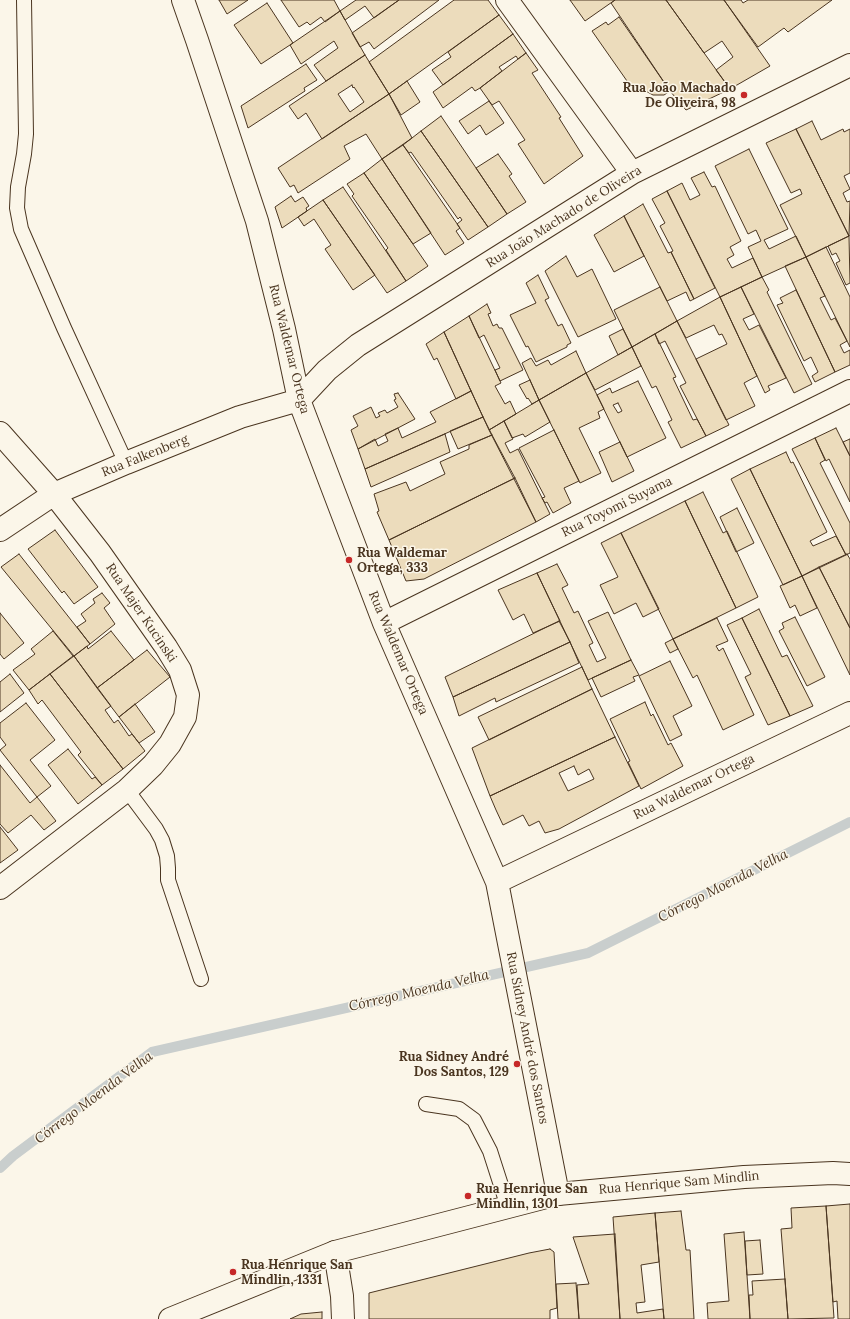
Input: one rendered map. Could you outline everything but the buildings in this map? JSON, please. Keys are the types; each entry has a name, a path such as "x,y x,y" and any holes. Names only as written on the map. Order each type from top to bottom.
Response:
{"street":[{"name":"Rua Waldemar Ortega","path":"183,0 257,222 284,329 299,400 384,623 497,882 850,713"},
{"path":"507,0 632,173"},
{"name":"Rua João Machado de Oliveira","path":"299,400 327,370 358,345 632,173 850,65"},
{"name":"Rua Toyomi Suyama","path":"384,623 850,391"},
{"name":"Rua Falkenberg","path":"0,530 54,494 240,417 299,400"},
{"name":"Rua Majer Kucinski","path":"0,433 54,494 100,553 166,647 180,670 188,695 185,717 170,744 153,765 127,790 0,888"},
{"name":"Rua Sidney André dos Santos","path":"497,882 558,1194"},
{"name":"Rua Henrique Sam Mindlin","path":"170,1319 335,1252 558,1194 744,1177 850,1174"},
{"path":"335,1252 342,1296 343,1319"}],"lane":[{"path":"24,0 26,134 18,187 17,208 21,229 64,328 126,463"},
{"path":"127,790 156,829 162,840 167,856 169,885 200,979"},
{"path":"426,1104 459,1109 474,1120 490,1151 508,1207"}],"waterway":[{"name":"Córrego Moenda Velha","path":"0,1168 13,1156 152,1052 588,953 850,822"}],"place":[{"name":"Rua João Machado De Oliveira, 98","path":"744,95"},
{"name":"Rua Waldemar Ortega, 333","path":"349,560"},
{"name":"Rua Sidney André Dos Santos, 129","path":"517,1064"},
{"name":"Rua Henrique San Mindlin, 1301","path":"468,1196"},
{"name":"Rua Henrique San Mindlin, 1331","path":"233,1272"}]}
